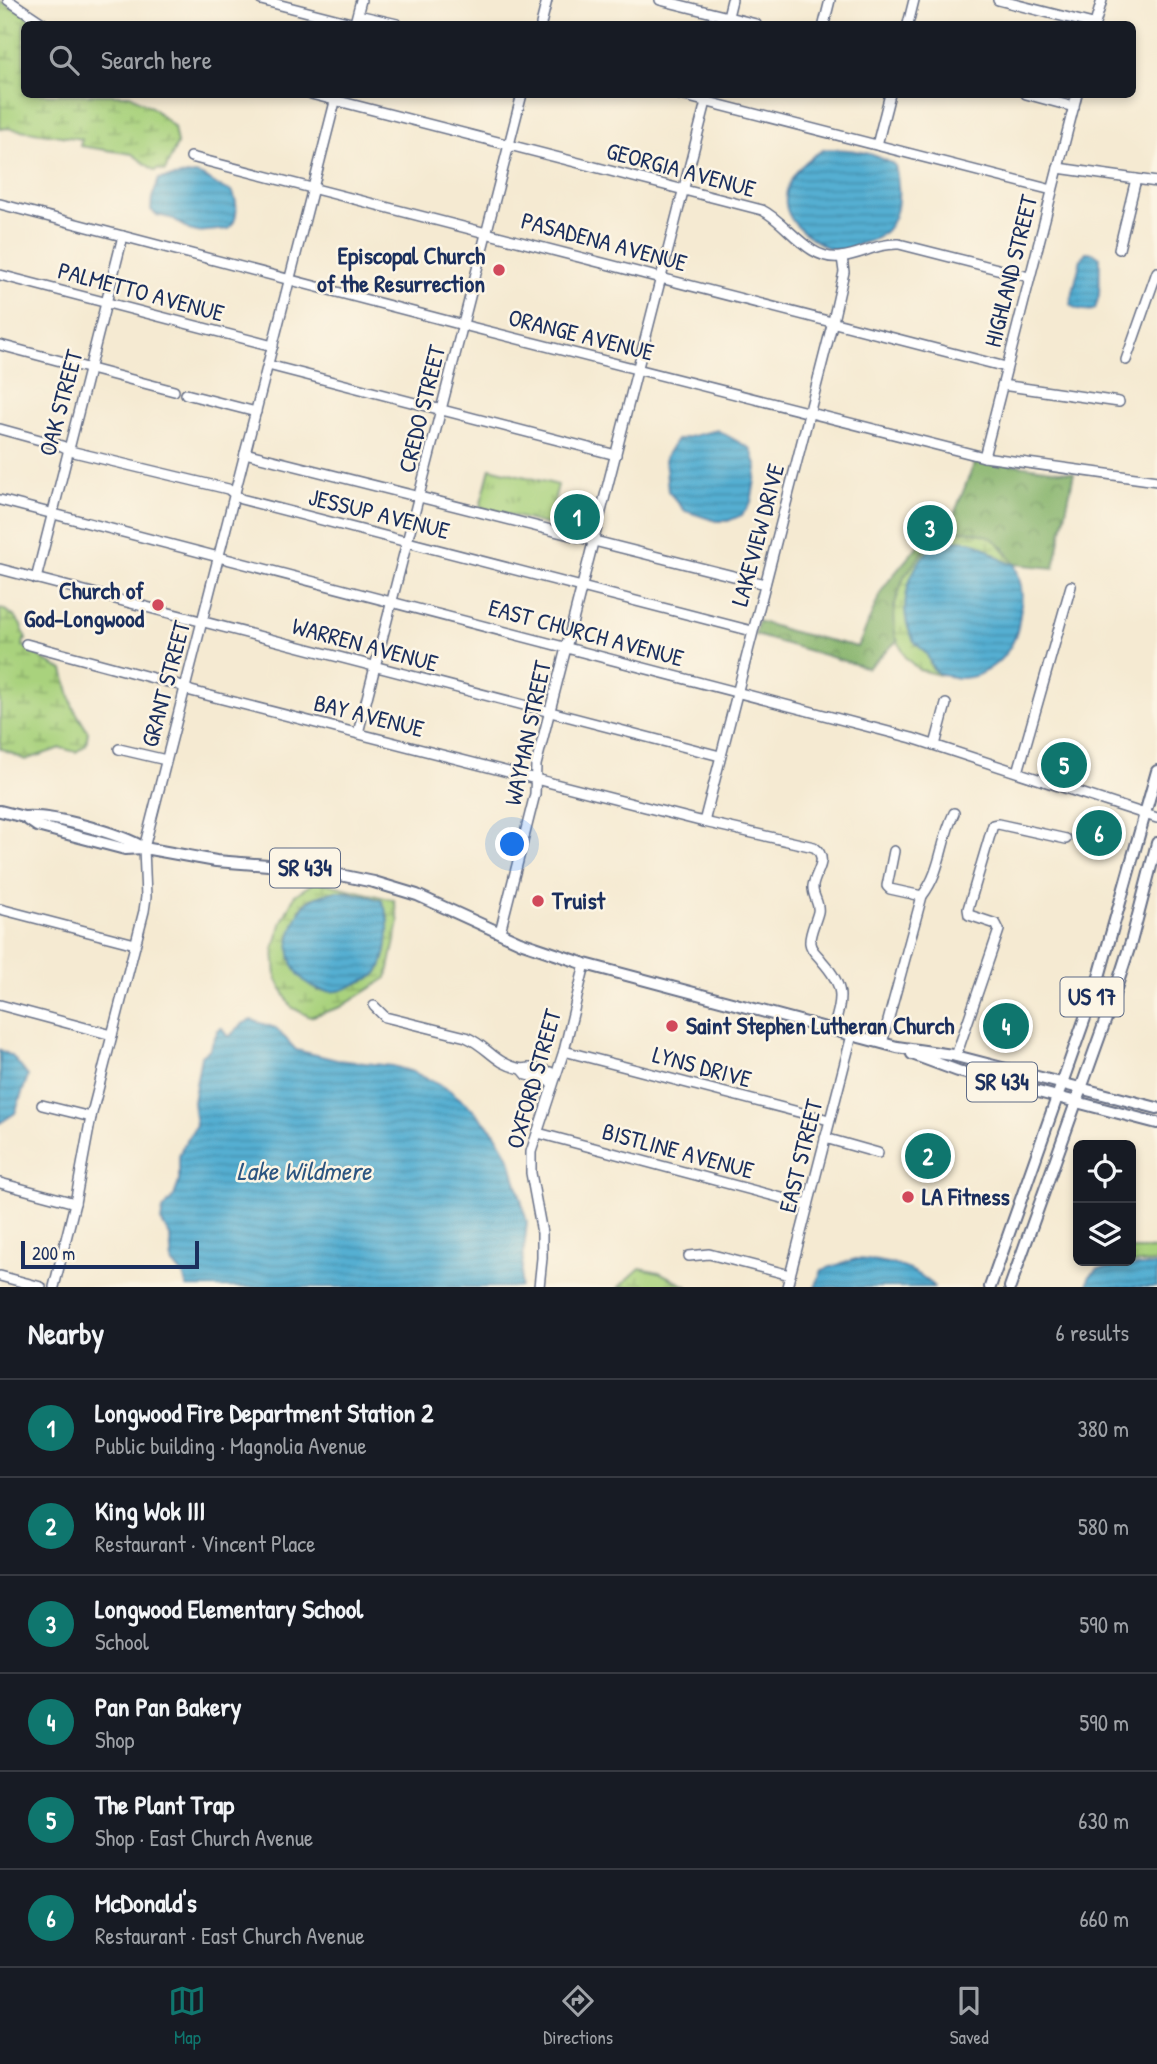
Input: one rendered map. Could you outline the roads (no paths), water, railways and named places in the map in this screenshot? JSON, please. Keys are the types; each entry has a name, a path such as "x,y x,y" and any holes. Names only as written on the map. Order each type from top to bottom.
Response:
{"main road":[{"name":"US 17","path":"990,1287 1097,984 1157,771"},
{"name":"SR 434","path":"0,811 24,817 40,816 128,839 145,848 192,858 306,868 352,876 416,895 541,950 585,964 897,1047 956,1056 1157,1108"},
{"name":"US 17","path":"1010,1287 1108,1013 1157,843"},
{"path":"1128,877 1130,901 1133,910 1138,914"},
{"path":"1119,910 1126,918 1130,942"},
{"name":"SR 434","path":"897,1047 947,1068 1157,1123"}],"street":[{"path":"8,0 40,21"},
{"path":"261,0 291,4 356,21 361,0"},
{"path":"542,21 547,0"},
{"path":"660,0 727,21 732,0"},
{"path":"825,21 830,0"},
{"path":"909,21 914,0"},
{"path":"998,0 1082,21"},
{"path":"1095,21 1102,0"},
{"name":"GRANT STREET","path":"54,1287 75,1203 91,1117 146,897 145,848 336,98"},
{"name":"GEORGIA AVENUE","path":"340,98 762,210 775,216 815,252 831,258 842,257"},
{"name":"CREDO STREET","path":"358,733 522,98"},
{"path":"707,98 1052,190"},
{"name":"WAYMAN STREET","path":"500,932 536,794 536,765 549,712 707,98"},
{"path":"877,145 889,98"},
{"path":"1041,98 1074,107"},
{"name":"HIGHLAND STREET","path":"984,457 1076,98"},
{"name":"PASADENA AVENUE","path":"191,157 487,231 1006,367"},
{"path":"1058,168 1157,182"},
{"path":"1119,249 1136,179"},
{"name":"ORANGE AVENUE","path":"0,204 984,457 1157,481"},
{"name":"OAK STREET","path":"36,579 123,236"},
{"path":"842,257 887,244 899,244 1029,277"},
{"name":"LAKEVIEW DRIVE","path":"704,822 833,321 844,272 842,257"},
{"path":"1126,360 1157,272"},
{"name":"PALMETTO AVENUE","path":"0,275 273,346"},
{"path":"0,345 174,391"},
{"path":"268,365 616,455"},
{"path":"1002,385 1118,402"},
{"path":"187,394 256,412"},
{"name":"JESSUP AVENUE","path":"0,429 228,489 241,499 752,631"},
{"path":"245,453 765,583"},
{"name":"EAST CHURCH AVENUE","path":"0,500 935,745 1157,818"},
{"name":"WARREN AVENUE","path":"0,569 720,756"},
{"path":"1018,772 1071,586"},
{"name":"BAY AVENUE","path":"26,644 536,779 814,847 820,851 822,858 813,885 819,908 810,942 841,992 833,1030"},
{"path":"935,745 946,704"},
{"path":"119,749 166,760"},
{"path":"882,1043 922,896 934,881 945,831 954,813"},
{"path":"956,1056 999,930 996,924 969,915 968,909 993,825 1066,839"},
{"path":"894,851 887,886 922,896"},
{"path":"0,909 135,944"},
{"name":"OXFORD STREET","path":"539,1287 542,1233 530,1162 564,1051 585,964"},
{"path":"0,1005 112,1035"},
{"path":"374,1006 385,1017 466,1037 502,1064 550,1072 554,1078"},
{"name":"EAST STREET","path":"787,1287 852,1035"},
{"name":"LYNS DRIVE","path":"564,1051 830,1121"},
{"path":"42,1105 91,1117"},
{"name":"BISTLINE AVENUE","path":"538,1133 808,1205"},
{"path":"825,1139 878,1153"},
{"path":"0,1183 75,1203"},
{"path":"689,1256 709,1254 790,1275"},
{"path":"0,1276 41,1287"}],"water":[{"path":"825,149 861,152 895,165 898,203 892,221 878,237 844,250 831,249 810,237 797,226 789,214 786,202 792,178 812,157"},
{"path":"195,174 232,191 236,212 232,226 228,229 197,232 151,210 159,179"},
{"path":"1086,252 1100,257 1099,295 1095,309 1089,310 1070,304 1081,259"},
{"path":"717,430 751,449 757,468 751,503 742,515 728,521 716,521 685,511 668,491 665,458 676,440"},
{"path":"942,540 966,541 980,545 1014,564 1020,580 1021,603 1015,637 995,665 975,676 964,678 938,673 913,639 906,619 906,597 911,576 924,555"},
{"path":"337,891 365,895 382,901 388,922 387,943 383,963 375,976 344,989 325,991 314,988 298,974 293,964 289,942 295,921 303,907 312,899"},
{"name":"Lake Wildmere","path":"251,1020 276,1028 296,1050 337,1060 393,1066 413,1072 448,1089 469,1106 495,1133 510,1159 527,1222 520,1287 187,1287 183,1275 172,1263 170,1236 161,1221 163,1210 174,1196 179,1182 179,1157 196,1125 193,1102 201,1056 210,1049 218,1030 222,1028 227,1036 230,1036 242,1024"},
{"path":"0,1050 12,1056 28,1076 15,1113 0,1123"},
{"path":"855,1259 908,1269 934,1287 815,1287 822,1270"},
{"path":"1157,1265 1157,1287 1087,1287 1089,1277 1098,1269"}],"place":[{"name":"Episcopal Church of the Resurrection","path":"499,270"},
{"name":"Longwood Fire Department Station 2","path":"577,517"},
{"name":"Longwood Elementary School","path":"930,528"},
{"name":"Church of God-Longwood","path":"158,605"},
{"name":"The Plant Trap","path":"1064,765"},
{"name":"McDonald's","path":"1099,833"},
{"name":"Truist","path":"538,901"},
{"name":"Saint Stephen Lutheran Church","path":"672,1026"},
{"name":"Pan Pan Bakery","path":"1006,1026"},
{"name":"King Wok III","path":"928,1156"},
{"name":"LA Fitness","path":"908,1197"}]}
